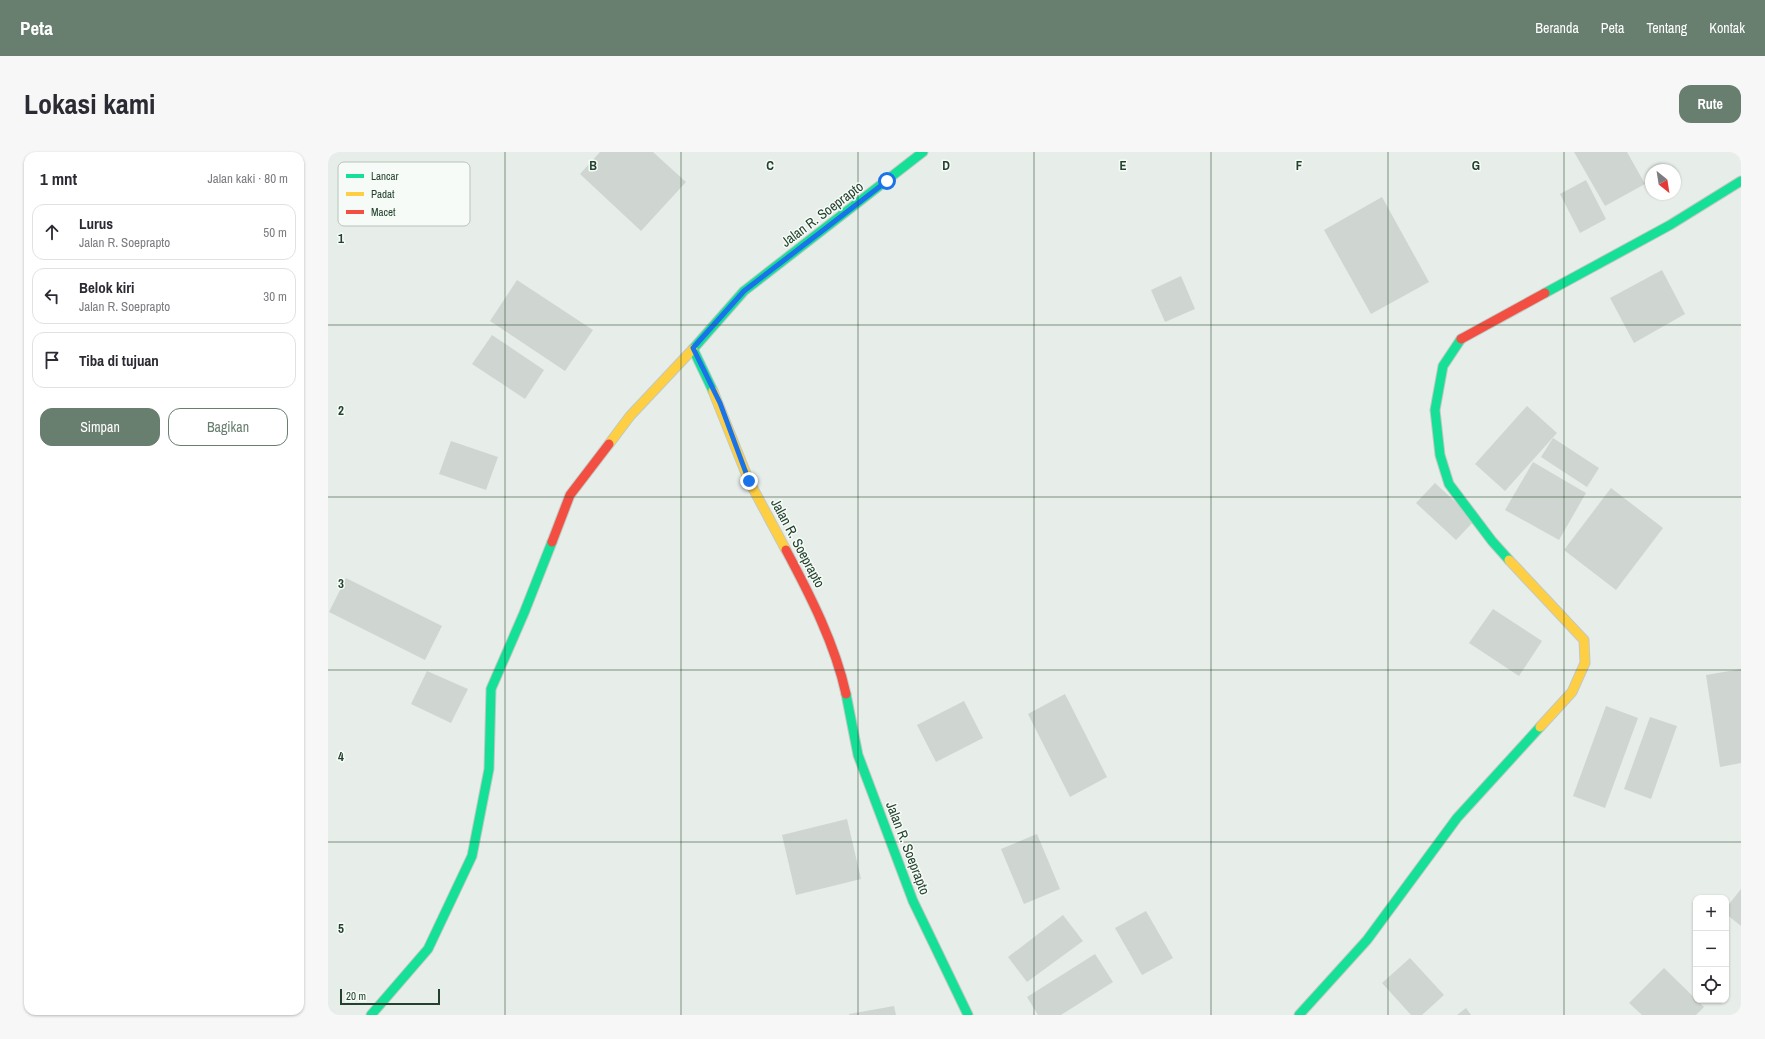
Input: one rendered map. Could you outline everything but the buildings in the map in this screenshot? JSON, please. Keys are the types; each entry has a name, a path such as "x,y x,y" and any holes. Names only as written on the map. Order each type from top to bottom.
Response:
{"street":[{"name":"Jalan R. Soeprapto","path":"923,152 744,291 693,348 720,403 749,481 816,607 843,681 861,762 913,901 968,1015"},
{"path":"1299,1015 1367,940 1457,818 1572,692 1585,663 1584,640 1492,541 1450,484 1440,456 1435,410 1443,366 1462,338 1670,225 1741,181"},
{"path":"371,1015 428,949 472,856 489,769 491,689 524,613 570,495 630,416 693,348"}],"traffic: fast":[{"path":"713,391 693,349 744,291 923,152"},
{"path":"1545,293 1670,225 1741,181"},
{"path":"1461,339 1443,366 1435,410 1440,455 1449,484 1492,541 1509,560"},
{"path":"371,1015 428,949 472,856 489,769 491,689 524,613 552,542"},
{"path":"846,694 858,755 913,901 968,1015"},
{"path":"1299,1015 1367,940 1457,818 1540,727"}],"traffic: slow":[{"path":"609,444 630,416 693,349"},
{"path":"713,391 749,481 786,550"},
{"path":"1509,560 1584,640 1585,663 1572,692 1540,727"}],"traffic: jam":[{"path":"1461,339 1545,293"},
{"path":"552,542 570,495 609,444"},
{"path":"786,550 813,602 829,638 846,694"}],"route":[{"path":"749,481 720,403 693,348 744,291 887,181"}]}
